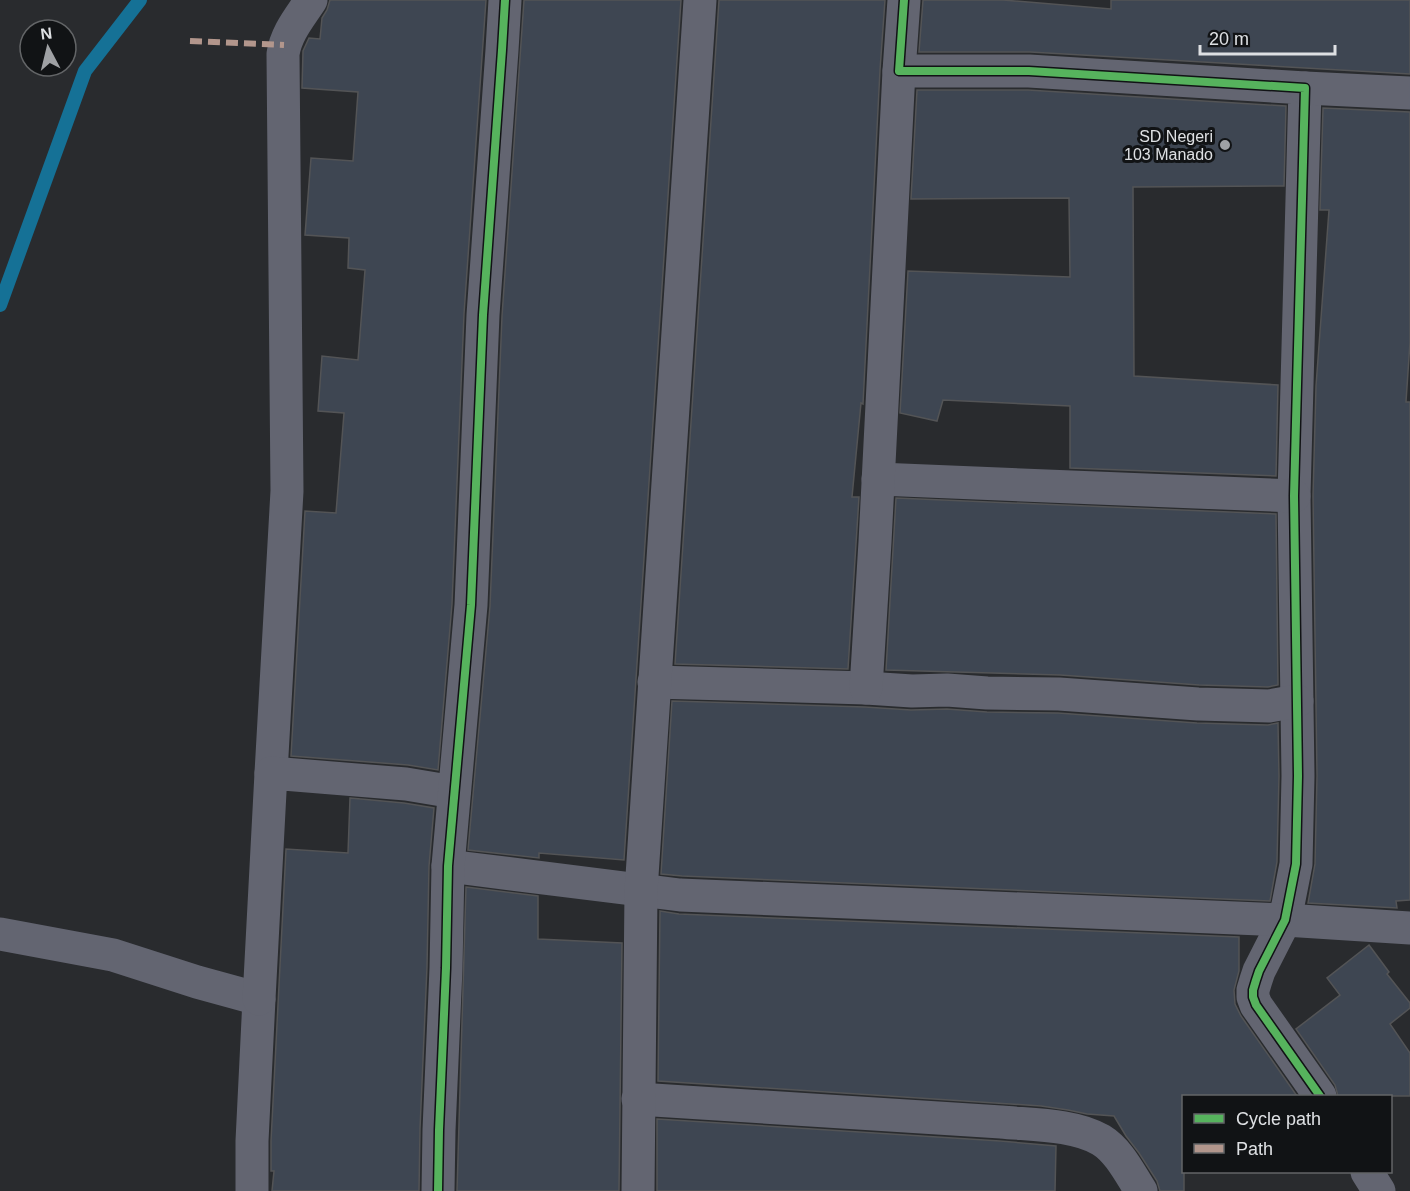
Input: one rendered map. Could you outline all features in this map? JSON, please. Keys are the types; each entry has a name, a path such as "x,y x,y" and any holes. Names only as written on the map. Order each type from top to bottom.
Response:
{"street":[{"path":"252,1191 252,1141 259,999 287,491 283,54 288,34 311,0"},
{"path":"438,1191 448,866 471,606 483,315 504,0"},
{"path":"638,1191 640,891 700,0"},
{"path":"866,688 904,0"},
{"path":"899,71 1029,71 1410,93"},
{"path":"1305,88 1294,496 1298,813 1296,864 1285,920 1259,971 1253,997 1256,1005 1319,1095"},
{"path":"878,479 1294,496"},
{"path":"654,682 1059,694 1198,704 1269,706 1297,701"},
{"path":"271,773 406,784 454,792"},
{"path":"448,866 640,891 692,895 1285,920 1410,928"},
{"path":"0,934 113,955 196,982 259,999"},
{"path":"638,1099 1058,1127 1084,1133 1101,1141 1122,1162 1141,1191"},
{"path":"1368,1173 1379,1191"}],"building":[{"path":"330,0 486,0 464,314 452,604 438,770 408,765 291,756 305,511 336,513 344,413 318,411 322,356 358,360 365,270 348,268 349,238 305,235 311,158 353,161 358,92 302,88 303,51 309,38 320,39 322,18"},
{"path":"524,0 681,0 624,860 539,853 539,858 468,850 490,606 502,316"},
{"path":"719,0 885,0 863,404 861,403 852,497 859,497 848,669 675,664"},
{"path":"923,0 1003,0 1111,9 1111,0 1410,0 1410,74 1030,52 919,52"},
{"path":"917,90 1028,90 1286,106 1284,186 1133,187 1134,376 1278,385 1276,476 1070,468 1070,406 943,400 937,421 900,413 908,271 1070,277 1069,198 911,199"},
{"path":"1323,108 1410,112 1410,342 1406,402 1410,402 1410,900 1396,901 1397,908 1308,903 1315,864 1317,776 1313,496 1316,386 1329,210 1320,210"},
{"path":"896,498 1276,514 1278,685 1268,687 1199,685 1060,675 886,670"},
{"path":"672,701 1058,713 1197,723 1268,725 1278,723 1277,862 1270,901 661,874"},
{"path":"350,798 434,808 429,866 419,1191 272,1191 274,1171 271,1171 271,1141 286,849 348,853"},
{"path":"466,887 538,896 538,939 622,943 619,1191 457,1191"},
{"path":"660,911 679,914 1239,937 1239,971 1234,990 1235,1004 1296,1095 1182,1095 1184,1191 1160,1191 1157,1181 1114,1116 1041,1106 658,1081"},
{"path":"1369,945 1389,972 1387,974 1410,1003 1410,1008 1390,1024 1410,1053 1410,1096 1338,1095 1335,1085 1296,1029 1340,995 1327,978"},
{"path":"657,1119 1056,1146 1055,1191 657,1191"}],"waterway":[{"path":"0,305 85,71 140,0"}],"marked path":[{"path":"190,41 284,45"}],"cycle path":[{"path":"438,1191 448,866 471,605 483,315 505,0"},
{"path":"904,0 899,71 1029,71 1305,88 1294,496 1298,776 1296,864 1285,920 1259,971 1253,997 1256,1005 1319,1095"}],"place":[{"name":"SD Negeri 103 Manado","path":"1225,145"}]}
